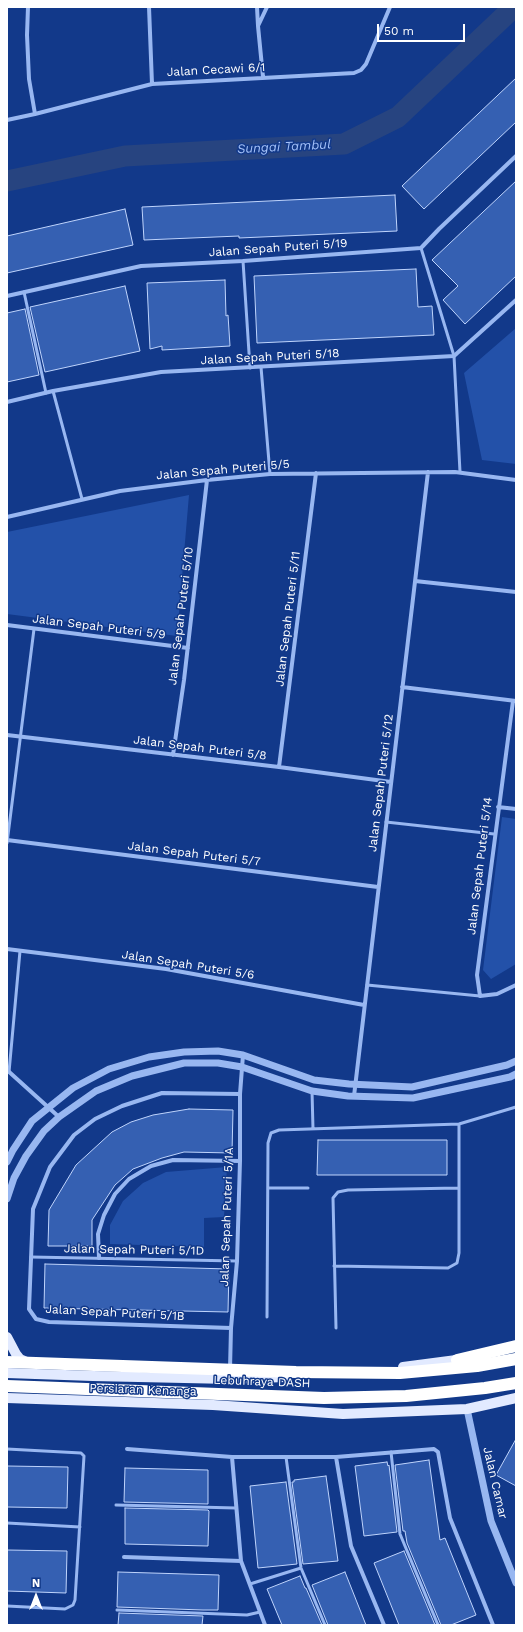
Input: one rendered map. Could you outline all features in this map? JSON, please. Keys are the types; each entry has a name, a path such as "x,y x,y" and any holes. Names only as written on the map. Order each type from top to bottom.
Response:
{"highway":[{"path":"457,1360 516,1346"},
{"name":"Lebuhraya DASH","path":"7,1362 296,1372 400,1373 477,1366 516,1359"},
{"name":"Lebuhraya DASH","path":"7,1385 324,1398 406,1396 485,1388 516,1383"}],"main road":[{"path":"7,1337 20,1359 31,1364 93,1376"},
{"name":"Persiaran Kenanga","path":"7,1373 230,1378 354,1374 516,1352"},
{"path":"7,1385 17,1390 162,1396 213,1405"},
{"name":"Persiaran Kenanga","path":"7,1398 213,1405 343,1414 467,1409 516,1398"}],"street":[{"path":"28,7 27,35 29,79 34,114"},
{"path":"149,7 152,84"},
{"path":"257,7 263,77"},
{"path":"258,26 267,7"},
{"name":"Jalan Cecawi 6/1","path":"7,120 152,84 354,73 361,70 370,56 390,7"},
{"path":"421,248 516,156"},
{"name":"Jalan Sepah Puteri 5/19","path":"7,296 141,266 243,261 421,248"},
{"path":"454,356 516,300"},
{"name":"Jalan Sepah Puteri 5/18","path":"7,402 46,392 161,372 454,356"},
{"name":"Jalan Sepah Puteri 5/12","path":"354,1096 428,472"},
{"name":"Jalan Sepah Puteri 5/5","path":"7,517 120,491 270,474 460,472 516,480"},
{"name":"Jalan Sepah Puteri 5/11","path":"279,767 316,474"},
{"name":"Jalan Sepah Puteri 5/10","path":"173,755 188,648 207,480"},
{"path":"415,581 516,592"},
{"name":"Jalan Sepah Puteri 5/9","path":"7,626 188,648"},
{"path":"402,687 514,701"},
{"name":"Jalan Sepah Puteri 5/14","path":"480,996 477,975 494,834 514,701"},
{"name":"Jalan Sepah Puteri 5/8","path":"7,735 279,767 391,782"},
{"path":"498,807 516,809"},
{"name":"Jalan Sepah Puteri 5/7","path":"7,841 378,887"},
{"name":"Jalan Sepah Puteri 5/6","path":"7,949 166,970 364,1005"},
{"path":"480,996 497,994 516,985"},
{"path":"7,1162 13,1150 32,1122 48,1107 73,1088 109,1069 149,1057 184,1052 218,1051 243,1055 314,1080 355,1085 412,1087 507,1065 516,1061"},
{"name":"Jalan Sepah Puteri 5/1A","path":"230,1378 231,1328 237,1261 240,1161 240,1094 243,1055"},
{"path":"7,1199 14,1178 26,1156 44,1131 59,1117 96,1091 132,1076 184,1063 218,1063 242,1067 312,1091 354,1096 413,1098 510,1077 516,1074"},
{"path":"8,1071 59,1117"},
{"name":"Jalan Sepah Puteri 5/1B","path":"231,1328 49,1322 36,1319 29,1309 31,1257 33,1209 50,1167 74,1135 94,1119 122,1106 162,1093 240,1094"},
{"path":"99,1258 98,1234 104,1216 114,1194 129,1179 151,1166 173,1160 240,1161"},
{"name":"Jalan Camar","path":"467,1409 491,1521 516,1582"},
{"path":"127,1449 232,1457 336,1457 434,1449 438,1452 450,1518 493,1625"},
{"path":"232,1457 241,1561 265,1625"},
{"path":"336,1457 351,1546 384,1625"},
{"path":"124,1557 241,1561"}],"lane":[{"path":"421,248 454,356 460,472"},
{"path":"243,261 250,368"},
{"path":"24,292 46,392"},
{"path":"261,367 270,474"},
{"path":"53,391 82,499"},
{"path":"7,841 34,629"},
{"path":"386,822 494,834"},
{"path":"8,1071 20,951"},
{"path":"367,985 480,996"},
{"path":"312,1091 313,1129"},
{"path":"267,1317 268,1143 271,1133 279,1130 459,1124 516,1107"},
{"path":"334,1266 448,1268 457,1263 459,1252 459,1124"},
{"path":"268,1188 308,1188"},
{"path":"336,1328 333,1198 338,1192 348,1190 458,1188"},
{"name":"Jalan Sepah Puteri 5/1D","path":"31,1257 237,1261"},
{"path":"7,1450 81,1453 84,1456 75,1600 73,1605 64,1609 7,1606"},
{"path":"391,1452 400,1534 438,1625"},
{"path":"286,1457 301,1568 324,1625"},
{"path":"116,1505 236,1508"},
{"path":"7,1523 80,1527"},
{"path":"250,1584 301,1568"},
{"path":"117,1610 247,1615 260,1612"}],"shaded area":[{"path":"516,328 516,464 482,460 464,373"},
{"path":"189,495 177,636 7,614 7,532"},
{"path":"502,817 516,819 516,964 491,979 483,970"},
{"path":"227,1167 224,1217 204,1218 204,1247 110,1244 110,1225 123,1201 143,1183 166,1172"}],"building":[{"path":"516,78 516,122 424,209 402,186"},
{"path":"516,181 516,276 465,324 443,300 458,286 432,260"},
{"path":"395,195 397,231 239,238 239,236 144,240 142,207"},
{"path":"125,209 133,245 7,273 7,236"},
{"path":"416,269 418,307 432,306 434,335 257,343 254,276"},
{"path":"225,280 226,316 228,315 230,346 162,350 162,346 150,349 147,283"},
{"path":"125,286 140,351 45,372 30,307"},
{"path":"25,309 39,375 7,382 7,313"},
{"path":"189,1109 233,1110 232,1153 184,1152 162,1158 133,1169 115,1185 92,1220 92,1246 48,1246 49,1210 76,1165 112,1132 131,1122 153,1115"},
{"path":"318,1140 447,1140 447,1175 317,1175"},
{"path":"45,1264 229,1269 228,1312 44,1308"},
{"path":"516,1439 516,1486 496,1475"},
{"path":"429,1460 440,1540 445,1538 476,1615 451,1625 441,1625 407,1543 405,1531 403,1531 395,1465"},
{"path":"387,1462 388,1466 389,1465 397,1532 364,1536 355,1466"},
{"path":"7,1466 68,1467 67,1508 7,1507"},
{"path":"125,1468 208,1470 208,1504 124,1502"},
{"path":"326,1476 338,1561 303,1564 292,1482 294,1482 294,1480"},
{"path":"286,1482 297,1564 258,1568 250,1486"},
{"path":"125,1508 208,1510 208,1546 125,1544"},
{"path":"7,1550 67,1551 66,1593 7,1591"},
{"path":"404,1551 435,1625 399,1625 374,1563"},
{"path":"118,1572 219,1575 218,1610 117,1607"},
{"path":"345,1572 366,1625 328,1625 312,1585"},
{"path":"300,1576 322,1625 282,1625 267,1589"},
{"path":"119,1613 203,1616 202,1625 118,1625"}],"waterway":[{"name":"Sungai Tambul","path":"7,181 125,156 344,144 398,117 514,7"}]}
